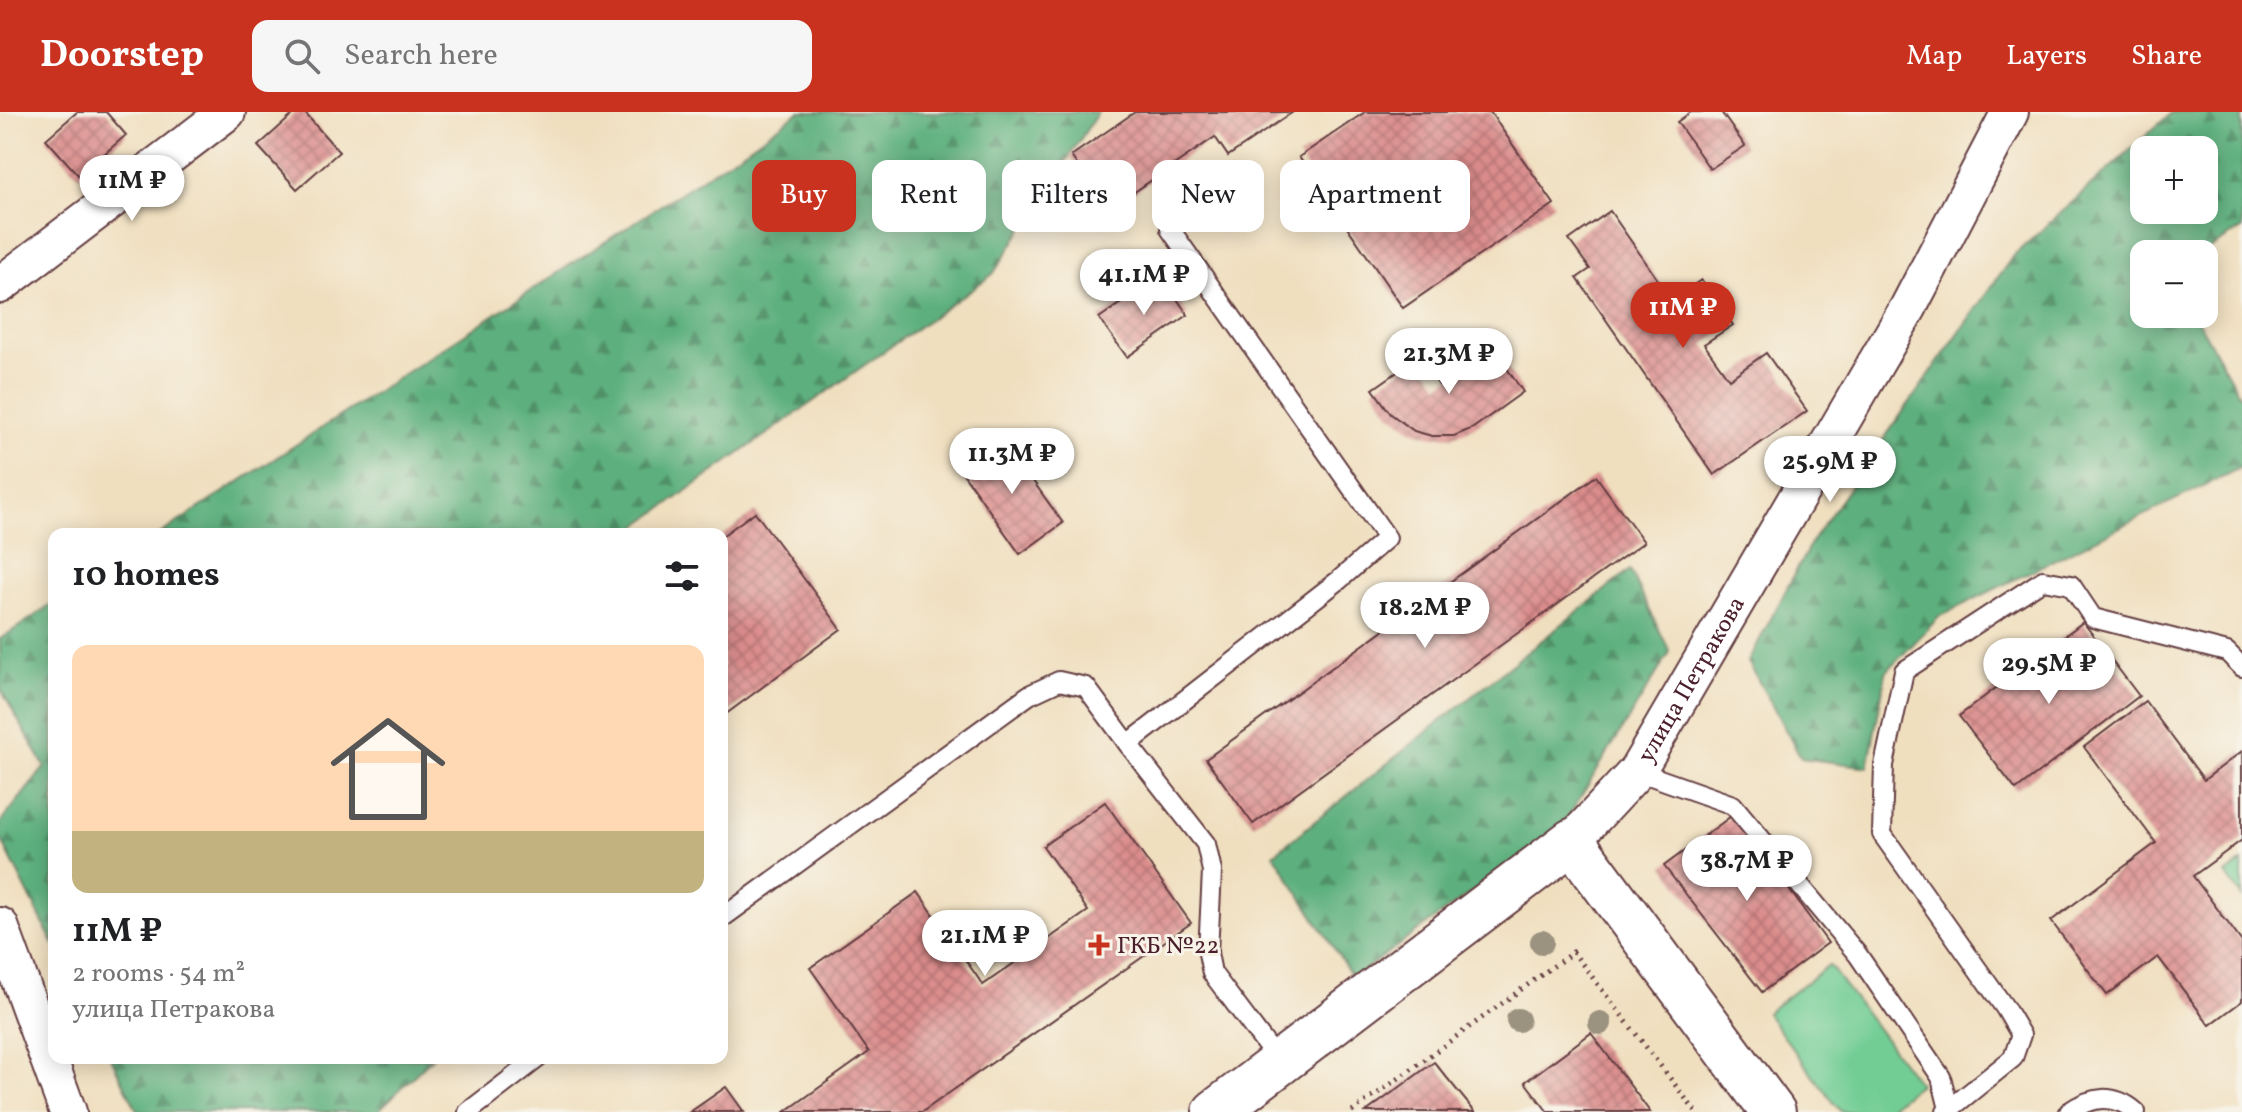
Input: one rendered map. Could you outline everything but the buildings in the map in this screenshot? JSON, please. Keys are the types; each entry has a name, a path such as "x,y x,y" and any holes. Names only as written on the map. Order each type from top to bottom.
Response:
{"street":[{"path":"0,285 227,112"},
{"name":"улица Петракова","path":"1215,1112 1572,841 1637,771 1908,308 2010,112"},
{"path":"1572,841 1773,1112"},
{"path":"0,926 48,1057"},
{"path":"50,1064 68,1112"}],"lane":[{"path":"1128,744 1339,580 1387,538 1172,232"},
{"path":"1637,771 1733,805 1858,955 1941,1077 1948,1111 2013,1058 2021,1035 1882,834 1884,765 1904,671 2043,580 2071,585 2093,618 2227,652 2242,667"},
{"path":"728,914 1029,695 1059,681 1086,687 1206,844 1212,871 1208,953 1212,973 1280,1063"},
{"path":"468,1112 530,1064"},
{"path":"2069,1112 2083,1101 2106,1098 2124,1102 2136,1112"}],"path":[{"path":"1352,1112 1573,952 1696,1112"}],"green space":[{"path":"799,112 1098,112 1067,160 1002,160 1002,232 1020,232 993,274 634,528 169,528"},
{"path":"2172,112 2242,112 2242,229 2218,244 2218,240 2130,240 2130,328 2202,328 2242,399 2242,467 1940,616 1886,672 1868,767 1801,758 1748,662 1812,541 2013,256 2130,150 2130,224 2218,224 2218,136 2146,136"},
{"path":"1630,570 1670,652 1562,827 1353,978 1274,854"},
{"path":"48,607 48,933 0,837 0,823 45,767 0,688 0,639"},
{"path":"2242,862 2242,897 2226,874"},
{"path":"1829,965 1919,1084 1883,1112 1841,1112 1766,1013"},
{"path":"114,1064 426,1064 377,1112 138,1112"}],"place":[{"name":"ГКБ №22","path":"1099,945"}]}
